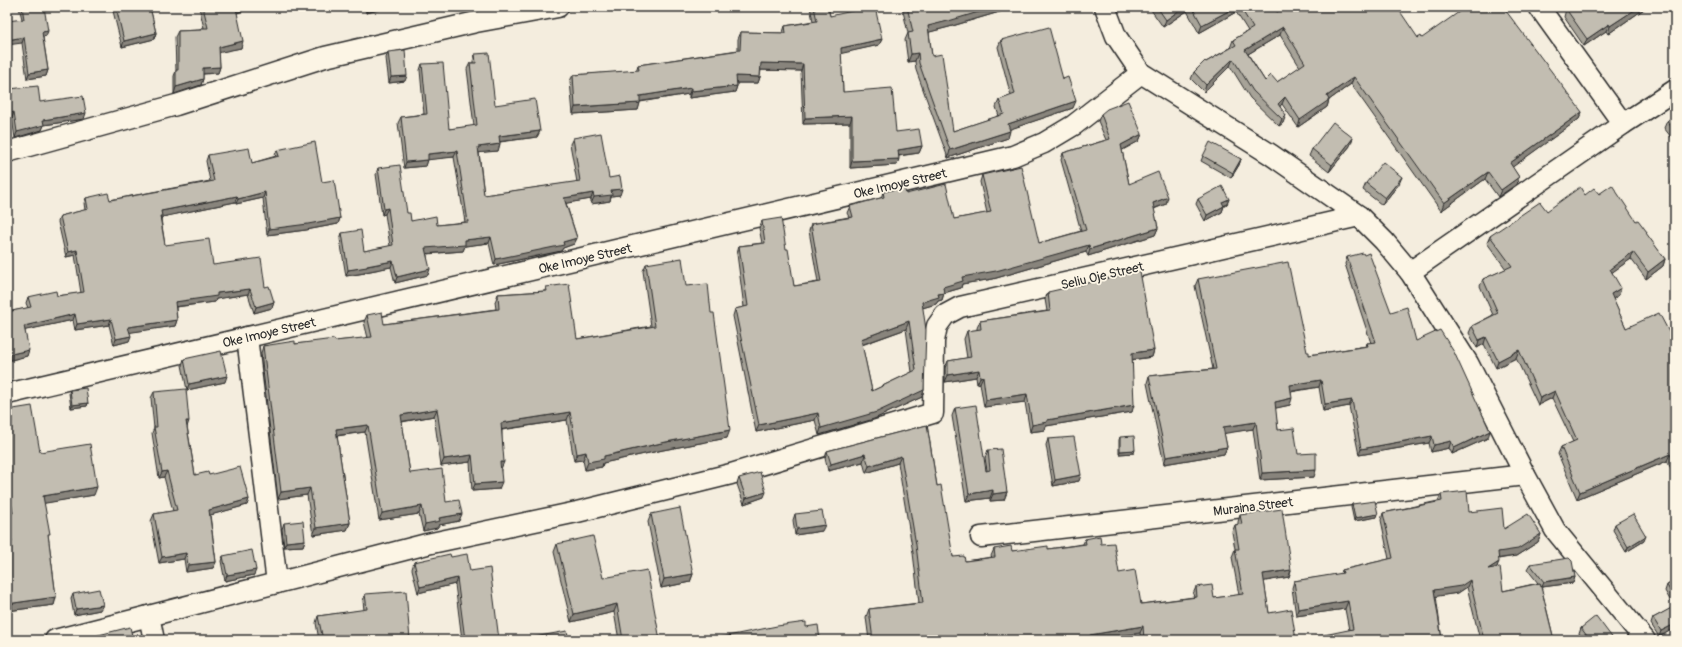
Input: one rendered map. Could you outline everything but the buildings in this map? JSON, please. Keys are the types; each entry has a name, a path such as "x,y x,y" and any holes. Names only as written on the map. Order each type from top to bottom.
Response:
{"street":[{"path":"7,152 176,105 325,57 476,22 558,7"},
{"path":"1105,7 1116,36 1141,73 1270,154 1358,216 1384,241 1410,272 1468,363 1555,530 1645,640"},
{"path":"1539,7 1623,124"},
{"name":"Oke Imoye Street","path":"7,394 1014,156 1044,143 1074,125 1141,73"},
{"path":"1410,272 1623,124 1675,90"},
{"name":"Seliu Oje Street","path":"278,583 427,544 577,512 731,474 933,413 934,341 936,326 946,315 960,307 1358,216"},
{"path":"54,640 278,583 247,338"},
{"name":"Muraina Street","path":"981,537 1525,475"},
{"path":"149,616 154,640"}]}
